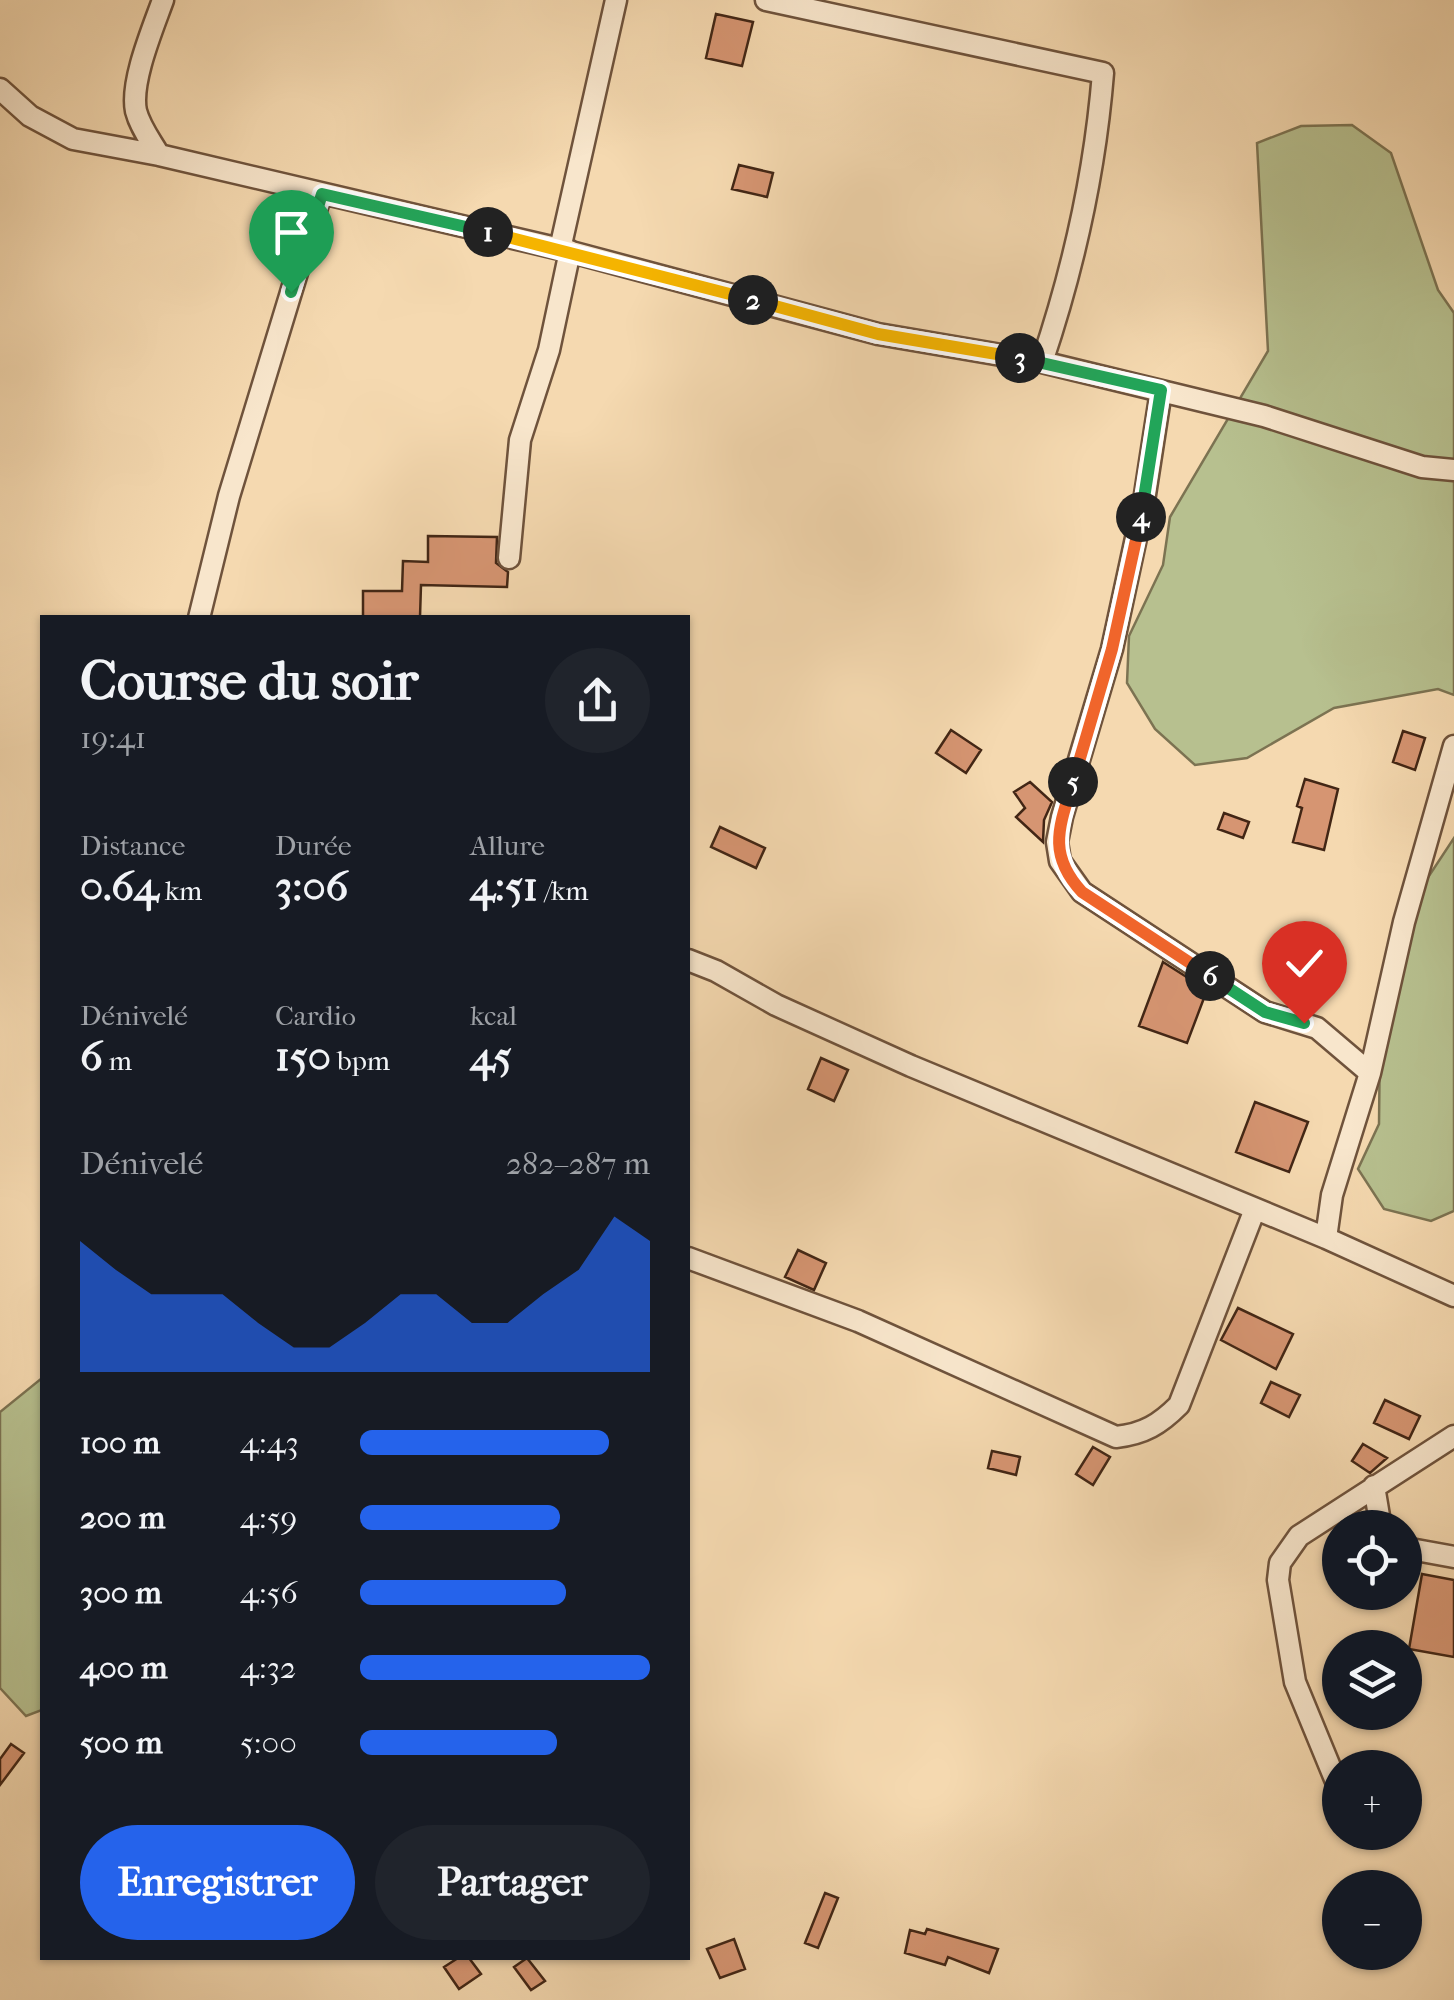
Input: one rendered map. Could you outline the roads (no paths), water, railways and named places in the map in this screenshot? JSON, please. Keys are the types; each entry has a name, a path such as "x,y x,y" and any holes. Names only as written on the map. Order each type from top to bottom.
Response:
{"street":[{"path":"160,155 142,126 136,99 148,42 163,0"},
{"path":"509,558 520,440 548,350 564,250 616,0"},
{"path":"766,0 1103,73 1099,124 1078,247 1042,362"},
{"path":"0,89 55,132 73,140 160,155 564,250 878,334 1042,362 1161,390 1264,416 1422,467 1454,470"},
{"path":"201,615 229,496 242,466 322,194"},
{"path":"1161,390 1144,501 1112,649 1062,817 1057,842 1060,861 1082,892 1265,1012 1317,1028 1370,1073"},
{"path":"1326,1238 1336,1178 1370,1073 1404,922 1454,746"},
{"path":"690,961 911,1066 1326,1238 1454,1296"},
{"path":"690,1259 858,1321 1116,1437 1138,1434 1161,1423 1179,1405 1256,1209"},
{"path":"1323,1750 1296,1682 1278,1580 1280,1563 1299,1536 1454,1436"},
{"path":"1374,1486 1378,1510"},
{"path":"1422,1551 1454,1557"}]}
